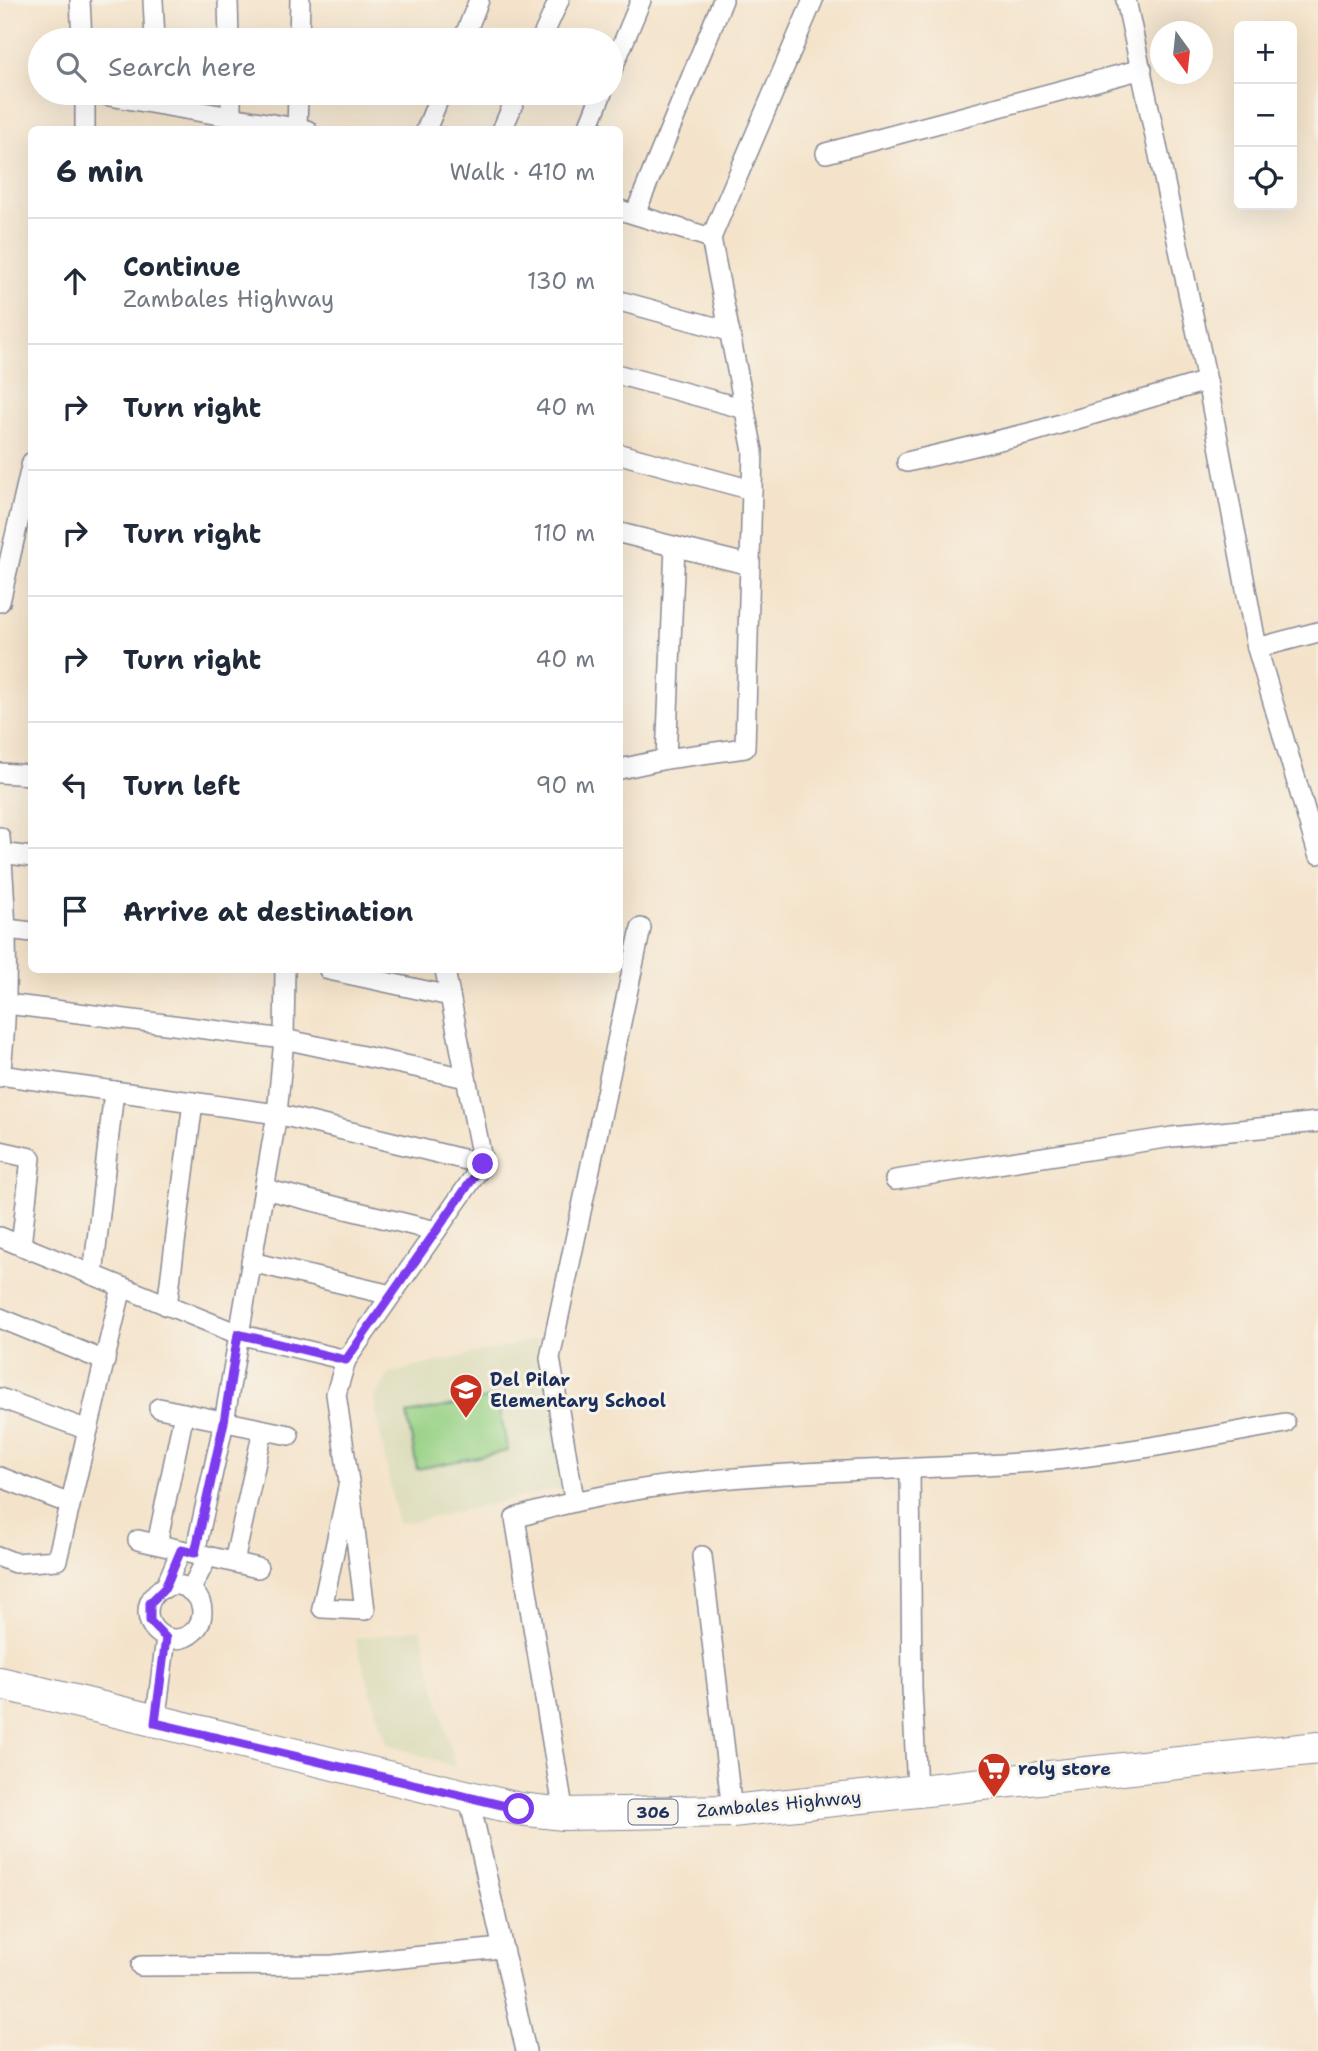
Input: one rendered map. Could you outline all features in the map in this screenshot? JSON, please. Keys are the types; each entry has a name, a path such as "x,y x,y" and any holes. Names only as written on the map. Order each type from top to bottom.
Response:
{"main road":[{"name":"Zambales Highway","path":"0,1683 469,1798 519,1809 564,1814 732,1811 1318,1748"}],"street":[{"path":"80,0 81,28"},
{"path":"153,0 154,28"},
{"path":"228,0 229,28"},
{"path":"299,28 300,0"},
{"path":"468,28 479,0"},
{"path":"546,28 559,0"},
{"path":"623,43 641,0"},
{"path":"711,238 627,212 723,0"},
{"path":"623,768 666,759 745,748 753,451 711,238 813,0"},
{"path":"1126,0 1207,381 1256,649 1318,854"},
{"path":"826,153 1142,69"},
{"path":"85,105 85,126"},
{"path":"185,105 231,117 284,126"},
{"path":"230,105 231,117"},
{"path":"299,105 301,126"},
{"path":"428,126 436,105"},
{"path":"504,126 513,105"},
{"path":"589,126 597,105"},
{"path":"623,302 729,331"},
{"path":"623,376 745,409"},
{"path":"907,462 1033,432 1207,381"},
{"path":"623,455 752,490"},
{"path":"0,602 28,480"},
{"path":"623,534 750,565"},
{"path":"666,759 675,547"},
{"path":"1256,649 1318,632"},
{"path":"0,773 28,775"},
{"path":"28,855 1,845 7,929 7,1004 0,1076 277,1114 483,1164"},
{"path":"574,1499 550,1358 641,928"},
{"path":"7,929 28,932"},
{"path":"190,1591 195,1553 224,1422 277,1114 284,1039 285,973"},
{"path":"343,973 450,996"},
{"path":"349,1482 321,1608 365,1610 349,1482 335,1394 346,1360 483,1164 446,973"},
{"path":"7,1004 284,1039 466,1078"},
{"path":"93,1275 114,1091"},
{"path":"167,1306 193,1102"},
{"path":"895,1180 1172,1137 1318,1122"},
{"path":"0,1151 31,1158 21,1246"},
{"path":"264,1189 436,1231"},
{"path":"0,1237 238,1334 346,1360"},
{"path":"251,1262 391,1295"},
{"path":"0,1557 15,1563 57,1560 122,1287"},
{"path":"0,1318 104,1361"},
{"path":"0,1398 88,1430"},
{"path":"159,1408 289,1435"},
{"path":"157,1544 184,1413"},
{"path":"564,1814 515,1518 574,1499 736,1480 1050,1460 1140,1448 1285,1423"},
{"path":"234,1562 263,1430"},
{"path":"910,1469 912,1688 917,1790"},
{"path":"0,1477 70,1504"},
{"path":"138,1540 258,1567"},
{"path":"165,1588 179,1586 190,1591 200,1601 202,1609 199,1626 186,1637 166,1638 154,1629 148,1612 154,1595 165,1588 195,1553"},
{"path":"702,1556 732,1811"},
{"path":"155,1723 166,1638"},
{"path":"469,1798 526,2051"},
{"path":"141,1966 333,1965 501,1948"}],"shaded area":[{"name":"Del Pilar Elementary School","path":"538,1339 566,1487 407,1523 397,1522 374,1400 390,1373"},
{"path":"421,1629 455,1767 387,1744 355,1639"}],"green space":[{"path":"497,1397 508,1451 417,1469 407,1414"}],"place":[{"name":"Del Pilar Elementary School","path":"466,1420"},
{"name":"roly store","path":"994,1799"}],"route":[{"path":"483,1164 346,1360 238,1334 224,1422 195,1553 181,1550 165,1588 154,1595 148,1612 154,1629 166,1638 155,1723 519,1809"}]}
